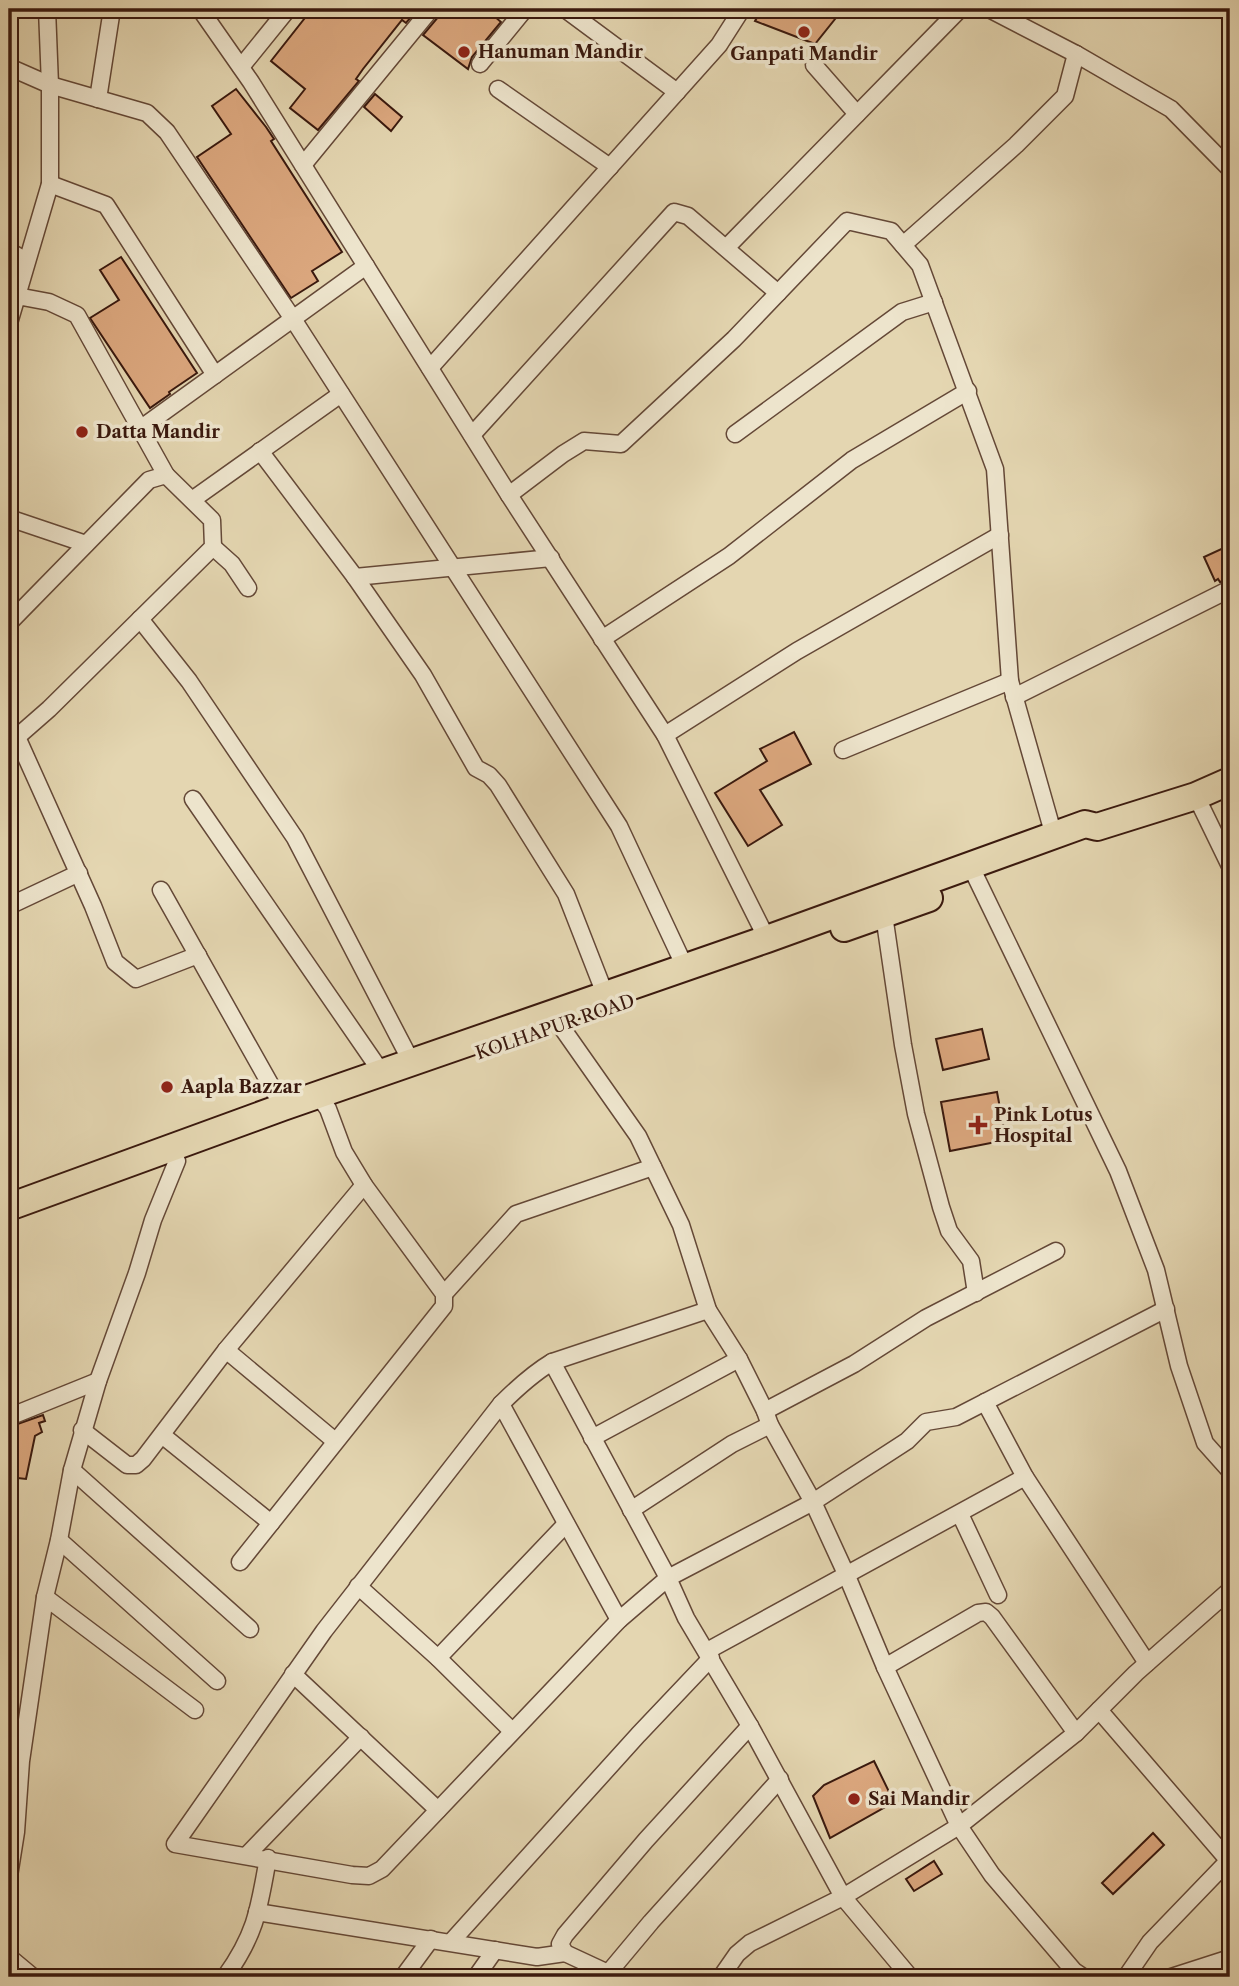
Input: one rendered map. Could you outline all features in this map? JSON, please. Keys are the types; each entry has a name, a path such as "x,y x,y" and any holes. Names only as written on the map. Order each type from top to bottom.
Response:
{"main road":[{"name":"KOLHAPUR ROAD","path":"10,1208 283,1107 323,1102 884,915 1054,836 1085,824 1097,827 1196,796 1230,781"},
{"name":"KOLHAPUR ROAD","path":"10,1208 177,1161 250,1134 382,1073 767,939 974,872 1087,839 1097,827"}],"street":[{"path":"47,9 50,184 12,309 49,302 77,316 166,475 212,520 213,547 232,564 248,588"},
{"path":"98,99 112,9"},
{"path":"200,9 241,67 509,495 665,735 767,939"},
{"path":"241,67 288,9"},
{"path":"303,165 431,9"},
{"path":"480,64 525,9"},
{"path":"565,9 677,92"},
{"path":"430,368 719,45 742,9"},
{"path":"726,248 960,9"},
{"path":"989,9 1076,54 1171,109 1230,169"},
{"path":"903,245 1016,145 1065,96 1076,54"},
{"path":"814,65 857,114"},
{"path":"9,67 50,85 147,113 167,132 293,319 619,826 685,967"},
{"path":"498,89 610,167"},
{"path":"50,184 106,205 215,375"},
{"path":"472,435 674,212 688,216 778,293"},
{"path":"509,495 584,441 621,444 734,339 848,221 891,231 920,265 995,469 1010,681 1054,836"},
{"path":"9,251 26,261"},
{"path":"140,429 366,266"},
{"path":"735,434 902,312 934,303"},
{"path":"602,639 729,556 852,460 968,391"},
{"path":"192,500 341,394"},
{"path":"260,452 355,577 423,675 476,768 489,775 498,785 566,894 605,994"},
{"path":"9,623 149,480 166,475"},
{"path":"9,517 86,544"},
{"path":"665,735 797,651 1000,536"},
{"path":"198,955 136,979 115,962 79,873 13,731 140,619 213,547"},
{"path":"355,577 551,558"},
{"path":"1014,698 1230,589"},
{"path":"140,619 189,681 295,838 412,1063"},
{"path":"843,750 1010,681"},
{"path":"1196,796 1230,866"},
{"path":"193,799 382,1073"},
{"path":"974,872 1118,1171 1156,1270 1179,1366 1205,1443 1230,1471"},
{"path":"9,906 79,873"},
{"path":"161,890 283,1107"},
{"path":"884,915 916,1114 940,1207 949,1231 971,1261 976,1293"},
{"path":"560,1025 638,1136 681,1224 708,1310 738,1359 813,1502 848,1576 885,1667 959,1826 992,1875 1072,1975"},
{"path":"240,1562 444,1306 444,1294 364,1185 344,1152 323,1102"},
{"path":"9,1876 16,1832 15,1763 45,1597 72,1470 98,1381 153,1220 177,1161"},
{"path":"444,1294 516,1214 653,1167"},
{"path":"82,1430 127,1465 136,1465 143,1459 226,1350 364,1185"},
{"path":"631,1510 768,1418 926,1318 1056,1251"},
{"path":"708,1310 552,1362 533,1373 501,1404 293,1674 175,1844 268,1858 352,1875 369,1876 382,1869 619,1620 668,1578 813,1502 907,1441 926,1422 957,1417 1166,1309"},
{"path":"226,1350 335,1441"},
{"path":"592,1438 738,1359"},
{"path":"552,1362 668,1578 686,1618 750,1726 844,1897 910,1977"},
{"path":"9,1417 98,1381"},
{"path":"985,1402 1025,1477 1147,1663"},
{"path":"501,1404 619,1620"},
{"path":"162,1435 271,1523"},
{"path":"72,1470 250,1629"},
{"path":"451,1942 709,1654 1025,1477"},
{"path":"960,1514 998,1595"},
{"path":"438,1658 566,1524"},
{"path":"59,1540 217,1681"},
{"path":"358,1587 438,1658 512,1731"},
{"path":"721,1977 737,1954 750,1942 844,1897 959,1826 1076,1733 1147,1663 1230,1590"},
{"path":"45,1597 195,1710"},
{"path":"885,1667 978,1613 986,1612 992,1616 1076,1733"},
{"path":"293,1674 438,1810"},
{"path":"1099,1710 1230,1860 1150,1942 1126,1977"},
{"path":"750,1726 646,1840 565,1935 560,1944 565,1953 607,1975 780,1779"},
{"path":"247,1855 361,1737"},
{"path":"225,1977 252,1934 268,1858"},
{"path":"257,1912 537,1956 565,1953"},
{"path":"403,1977 431,1939"},
{"path":"475,1977 495,1950"},
{"path":"9,1957 33,1977"},
{"path":"1171,1977 1230,1958"}],"building":[{"path":"312,9 418,9 406,23 402,20 363,69 356,79 359,81 318,130 290,108 305,89 271,61"},
{"name":"Hanuman Mandir","path":"441,9 486,9 501,22 472,57 468,69 423,35 439,16"},
{"name":"Ganpati Mandir","path":"762,9 843,9 815,44 755,21"},
{"path":"236,89 274,139 271,141 342,252 312,271 318,281 291,298 197,157 231,134 212,106"},
{"path":"375,94 402,117 391,131 364,107"},
{"path":"121,257 197,373 150,408 90,318 119,300 100,270"},
{"path":"1230,545 1230,579 1215,581 1204,557"},
{"path":"794,732 811,764 760,790 782,825 748,846 715,793 767,761 760,749"},
{"path":"982,1029 989,1059 943,1070 936,1039"},
{"path":"997,1092 1006,1140 950,1151 941,1102"},
{"path":"43,1415 45,1421 39,1423 42,1432 35,1436 26,1479 9,1477 9,1427"},
{"name":"Sai Mandir","path":"874,1761 894,1802 830,1838 813,1796 824,1785"},
{"path":"1153,1833 1164,1845 1113,1894 1102,1883"},
{"path":"934,1861 942,1874 914,1891 906,1879"}],"place":[{"name":"Ganpati Mandir","path":"804,32"},
{"name":"Hanuman Mandir","path":"464,52"},
{"name":"Datta Mandir","path":"82,432"},
{"name":"Aapla Bazzar","path":"167,1087"},
{"name":"Pink Lotus Hospital","path":"978,1125"},
{"name":"Sai Mandir","path":"854,1799"}]}
